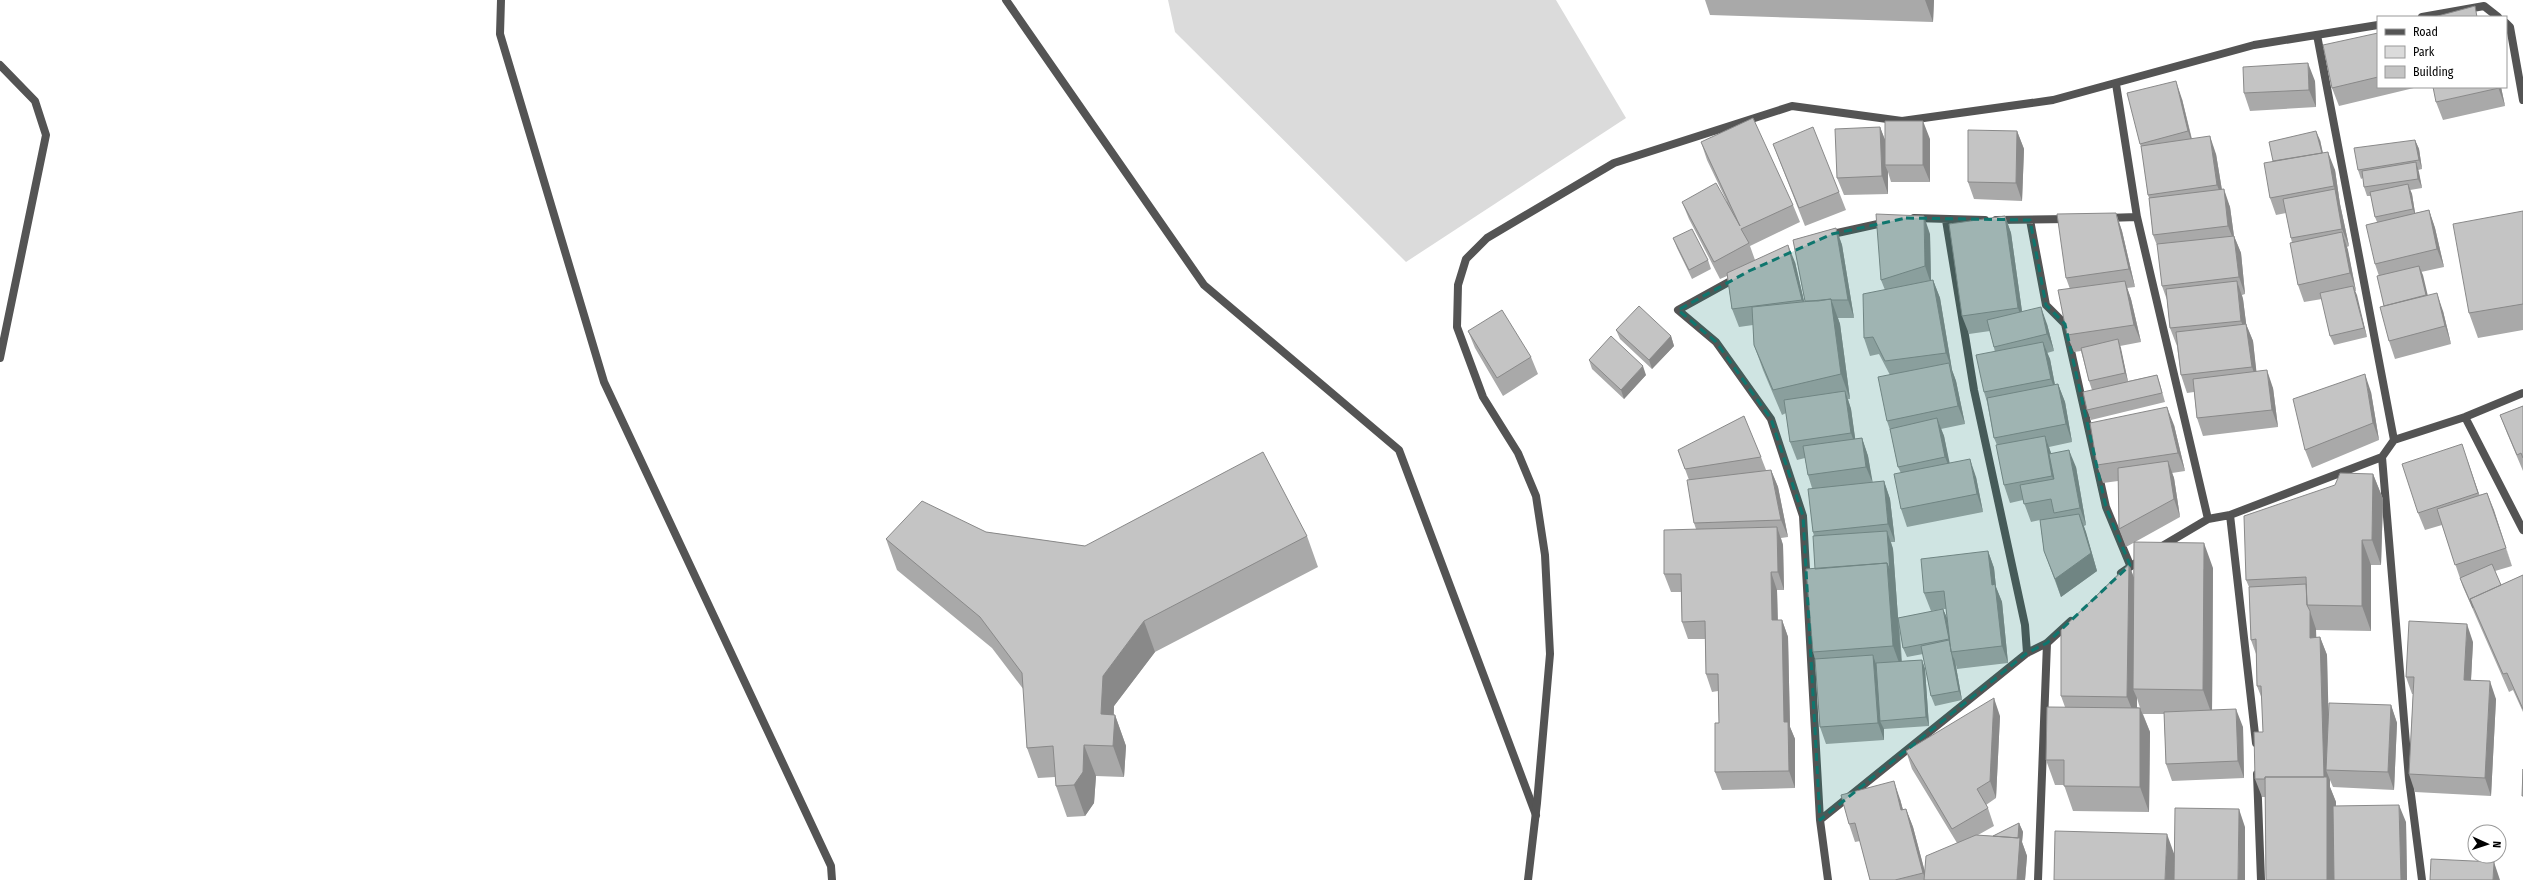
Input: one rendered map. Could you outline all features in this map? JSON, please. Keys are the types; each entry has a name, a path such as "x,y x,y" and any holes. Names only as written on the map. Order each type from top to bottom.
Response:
{"street":[{"path":"501,0 500,34 604,382 831,866 832,880"},
{"path":"1006,0 1204,286 1399,450 1536,815"},
{"path":"2428,16 2484,6 2497,16"},
{"path":"2507,24 2510,26 2523,100"},
{"path":"1528,880 1536,815 1550,654 1545,555 1536,496 1518,453 1483,397 1457,328 1458,285 1466,259 1487,238 1614,163 1792,106 1902,121 2053,100 2254,45 2377,25"},
{"path":"2317,35 2394,440"},
{"path":"0,65 34,101 46,135 0,358"},
{"path":"2116,84 2137,217 2208,519"},
{"path":"2099,218 2137,217"},
{"path":"1818,240 1832,234 1903,218 1946,220 2030,220 2076,218"},
{"path":"1946,220 1974,390 2025,625 2027,653"},
{"path":"2030,220 2046,305 2065,324 2106,507 2130,565"},
{"path":"1742,274 1678,310 1716,342 1772,419 1804,516 1820,820 1828,880"},
{"path":"2113,581 2130,565 2208,519 2230,515 2382,457 2394,440 2465,417 2523,394"},
{"path":"2465,417 2523,530"},
{"path":"2382,457 2409,779 2422,880"},
{"path":"2230,515 2256,750"},
{"path":"1820,820 2027,653 2047,643 2080,612"},
{"path":"2038,880 2047,643"},
{"path":"2256,766 2261,880"}],"highlighted area":[{"path":"1906,218 2030,220 2046,305 2065,324 2106,507 2130,565 2047,643 2027,653 1820,820 1803,516 1771,419 1716,342 1678,310 1749,271 1832,234"}],"green space":[{"path":"1168,0 1556,0 1626,118 1406,262 1175,32"}],"building":[{"path":"2475,6 2477,16 2438,16"},
{"path":"2377,33 2377,77 2332,88 2323,45"},
{"path":"2308,63 2309,90 2244,93 2243,67"},
{"path":"2176,81 2188,131 2140,144 2127,93"},
{"path":"2433,88 2499,88 2436,102"},
{"path":"1753,118 1793,205 1741,229 1749,243 1714,262 1682,202 1716,183 1740,226 1701,142"},
{"path":"1885,121 1923,121 1923,165 1885,165"},
{"path":"1813,127 1839,192 1799,208 1773,144"},
{"path":"1880,127 1882,176 1837,178 1835,129"},
{"path":"1968,130 2017,131 2016,183 1968,182"},
{"path":"2316,131 2322,153 2273,161 2269,142"},
{"path":"2210,136 2217,185 2148,195 2141,146"},
{"path":"2415,140 2419,160 2358,170 2354,148"},
{"path":"2328,152 2334,186 2270,198 2264,163"},
{"path":"2416,162 2418,179 2364,187 2362,171"},
{"path":"2408,184 2413,209 2375,217 2370,192"},
{"path":"2224,189 2228,226 2153,235 2149,198"},
{"path":"2335,189 2342,229 2291,238 2283,199"},
{"path":"2429,210 2437,249 2375,264 2366,225"},
{"path":"2523,211 2523,304 2469,313 2453,224"},
{"path":"2116,213 2129,269 2066,278 2057,214"},
{"path":"1876,214 1924,216 1925,266 1881,280"},
{"path":"2005,216 2018,308 1962,316 1949,224"},
{"path":"1836,228 1848,300 1831,299 1805,301 1793,240"},
{"path":"1692,229 1708,260 1689,270 1673,238"},
{"path":"2342,232 2350,273 2298,285 2290,243"},
{"path":"2234,236 2239,277 2162,286 2157,244"},
{"path":"1788,245 1802,300 1732,309 1727,273"},
{"path":"2419,266 2426,295 2384,306 2377,276"},
{"path":"1933,280 1946,353 1885,361 1873,337 1864,338 1863,294"},
{"path":"2125,281 2134,325 2067,335 2058,290"},
{"path":"2237,281 2241,321 2170,328 2166,289"},
{"path":"2353,286 2364,328 2330,336 2320,293"},
{"path":"2437,293 2445,326 2389,341 2380,307"},
{"path":"1831,299 1841,374 1773,390 1754,345 1752,307"},
{"path":"1639,306 1671,336 1649,360 1616,330"},
{"path":"2041,307 2047,334 1994,347 1987,320"},
{"path":"1502,310 1531,357 1497,378 1468,331"},
{"path":"2246,324 2252,367 2181,375 2176,332"},
{"path":"1611,336 1643,366 1621,390 1589,360"},
{"path":"2118,339 2125,373 2089,381 2081,348"},
{"path":"2043,342 2051,379 1984,392 1976,355"},
{"path":"1949,363 1958,406 1887,421 1878,377"},
{"path":"2267,370 2272,410 2197,418 2193,379"},
{"path":"2365,374 2373,423 2305,450 2293,399"},
{"path":"2157,375 2162,393 2087,410 2083,392"},
{"path":"2058,384 2066,424 1994,438 1987,398"},
{"path":"1845,391 1851,433 1790,442 1784,400"},
{"path":"2523,406 2523,458 2521,453 2517,455 2500,415"},
{"path":"2167,407 2178,453 2097,465 2090,423"},
{"path":"1744,416 1761,457 1685,469 1678,450"},
{"path":"1937,418 1945,457 1898,467 1890,429"},
{"path":"2045,436 2052,476 2004,485 1996,445"},
{"path":"1862,438 1866,467 1808,475 1803,446"},
{"path":"2462,444 2478,493 2418,513 2402,464"},
{"path":"2069,450 2080,508 2054,513 2051,499 2024,504 2020,485 2054,479 2049,454"},
{"path":"1263,452 1307,536 1144,621 1103,676 1101,714 1115,715 1113,746 1084,745 1083,772 1074,785 1056,786 1053,746 1027,748 1022,673 980,617 886,539 922,501 986,532 1085,546"},
{"path":"1970,459 1977,494 1901,509 1894,474"},
{"path":"2168,461 2174,499 2119,529 2118,468"},
{"path":"1771,470 1781,520 1694,523 1687,480"},
{"path":"2340,473 2373,474 2372,540 2362,540 2362,606 2307,605 2306,577 2246,580 2244,516 2335,485"},
{"path":"1884,481 1888,524 1813,532 1808,489"},
{"path":"2487,493 2506,548 2455,565 2437,509"},
{"path":"2079,514 2091,553 2055,579 2044,551 2040,520"},
{"path":"1777,527 1778,572 1771,572 1772,620 1782,620 1784,722 1788,722 1789,771 1715,772 1715,723 1719,723 1718,674 1706,674 1705,621 1682,622 1681,574 1664,574 1664,530"},
{"path":"1887,531 1890,571 1887,563 1815,569 1813,536"},
{"path":"2134,542 2204,543 2203,690 2133,689"},
{"path":"1988,551 1992,585 1995,584 2002,646 1951,652 1944,591 1924,593 1921,559"},
{"path":"1887,563 1893,646 1813,652 1806,569"},
{"path":"2129,564 2127,697 2061,696 2061,630"},
{"path":"2492,564 2501,585 2470,599 2473,608 2460,578"},
{"path":"2523,575 2523,709 2507,673 2503,674 2470,599"},
{"path":"2306,584 2307,605 2310,611 2310,638 2320,637 2324,777 2265,777 2265,779 2255,779 2254,732 2263,732 2261,686 2257,686 2256,639 2251,640 2249,587"},
{"path":"1943,609 1949,639 1903,648 1898,618"},
{"path":"2409,621 2467,624 2464,680 2490,681 2485,778 2409,774 2414,677 2406,677"},
{"path":"1949,640 1959,691 1931,696 1921,646"},
{"path":"1873,655 1878,723 1820,727 1815,659"},
{"path":"1922,660 1926,717 1880,721 1876,663"},
{"path":"1994,698 1990,781 1977,789 1988,808 1952,829 1906,751"},
{"path":"2329,703 2391,705 2388,772 2326,770"},
{"path":"2047,707 2140,708 2140,787 2064,786 2064,760 2046,760"},
{"path":"2236,709 2238,761 2166,764 2164,712"},
{"path":"2523,769 2523,796 2522,796"},
{"path":"2265,777 2327,777 2327,880 2266,880"},
{"path":"1894,781 1901,810 1906,809 1923,873 1895,880 1870,880 1855,823 1849,824 1841,795"},
{"path":"2399,805 2401,880 2334,880 2333,806"},
{"path":"2175,808 2239,809 2238,880 2174,880"},
{"path":"2019,823 2018,838 1993,836"},
{"path":"2055,831 2167,834 2165,880 2054,880"},
{"path":"1976,835 2020,838 2017,880 1924,880 1926,856"},
{"path":"2431,859 2467,861 2467,864 2494,864 2493,880 2430,880"}]}
